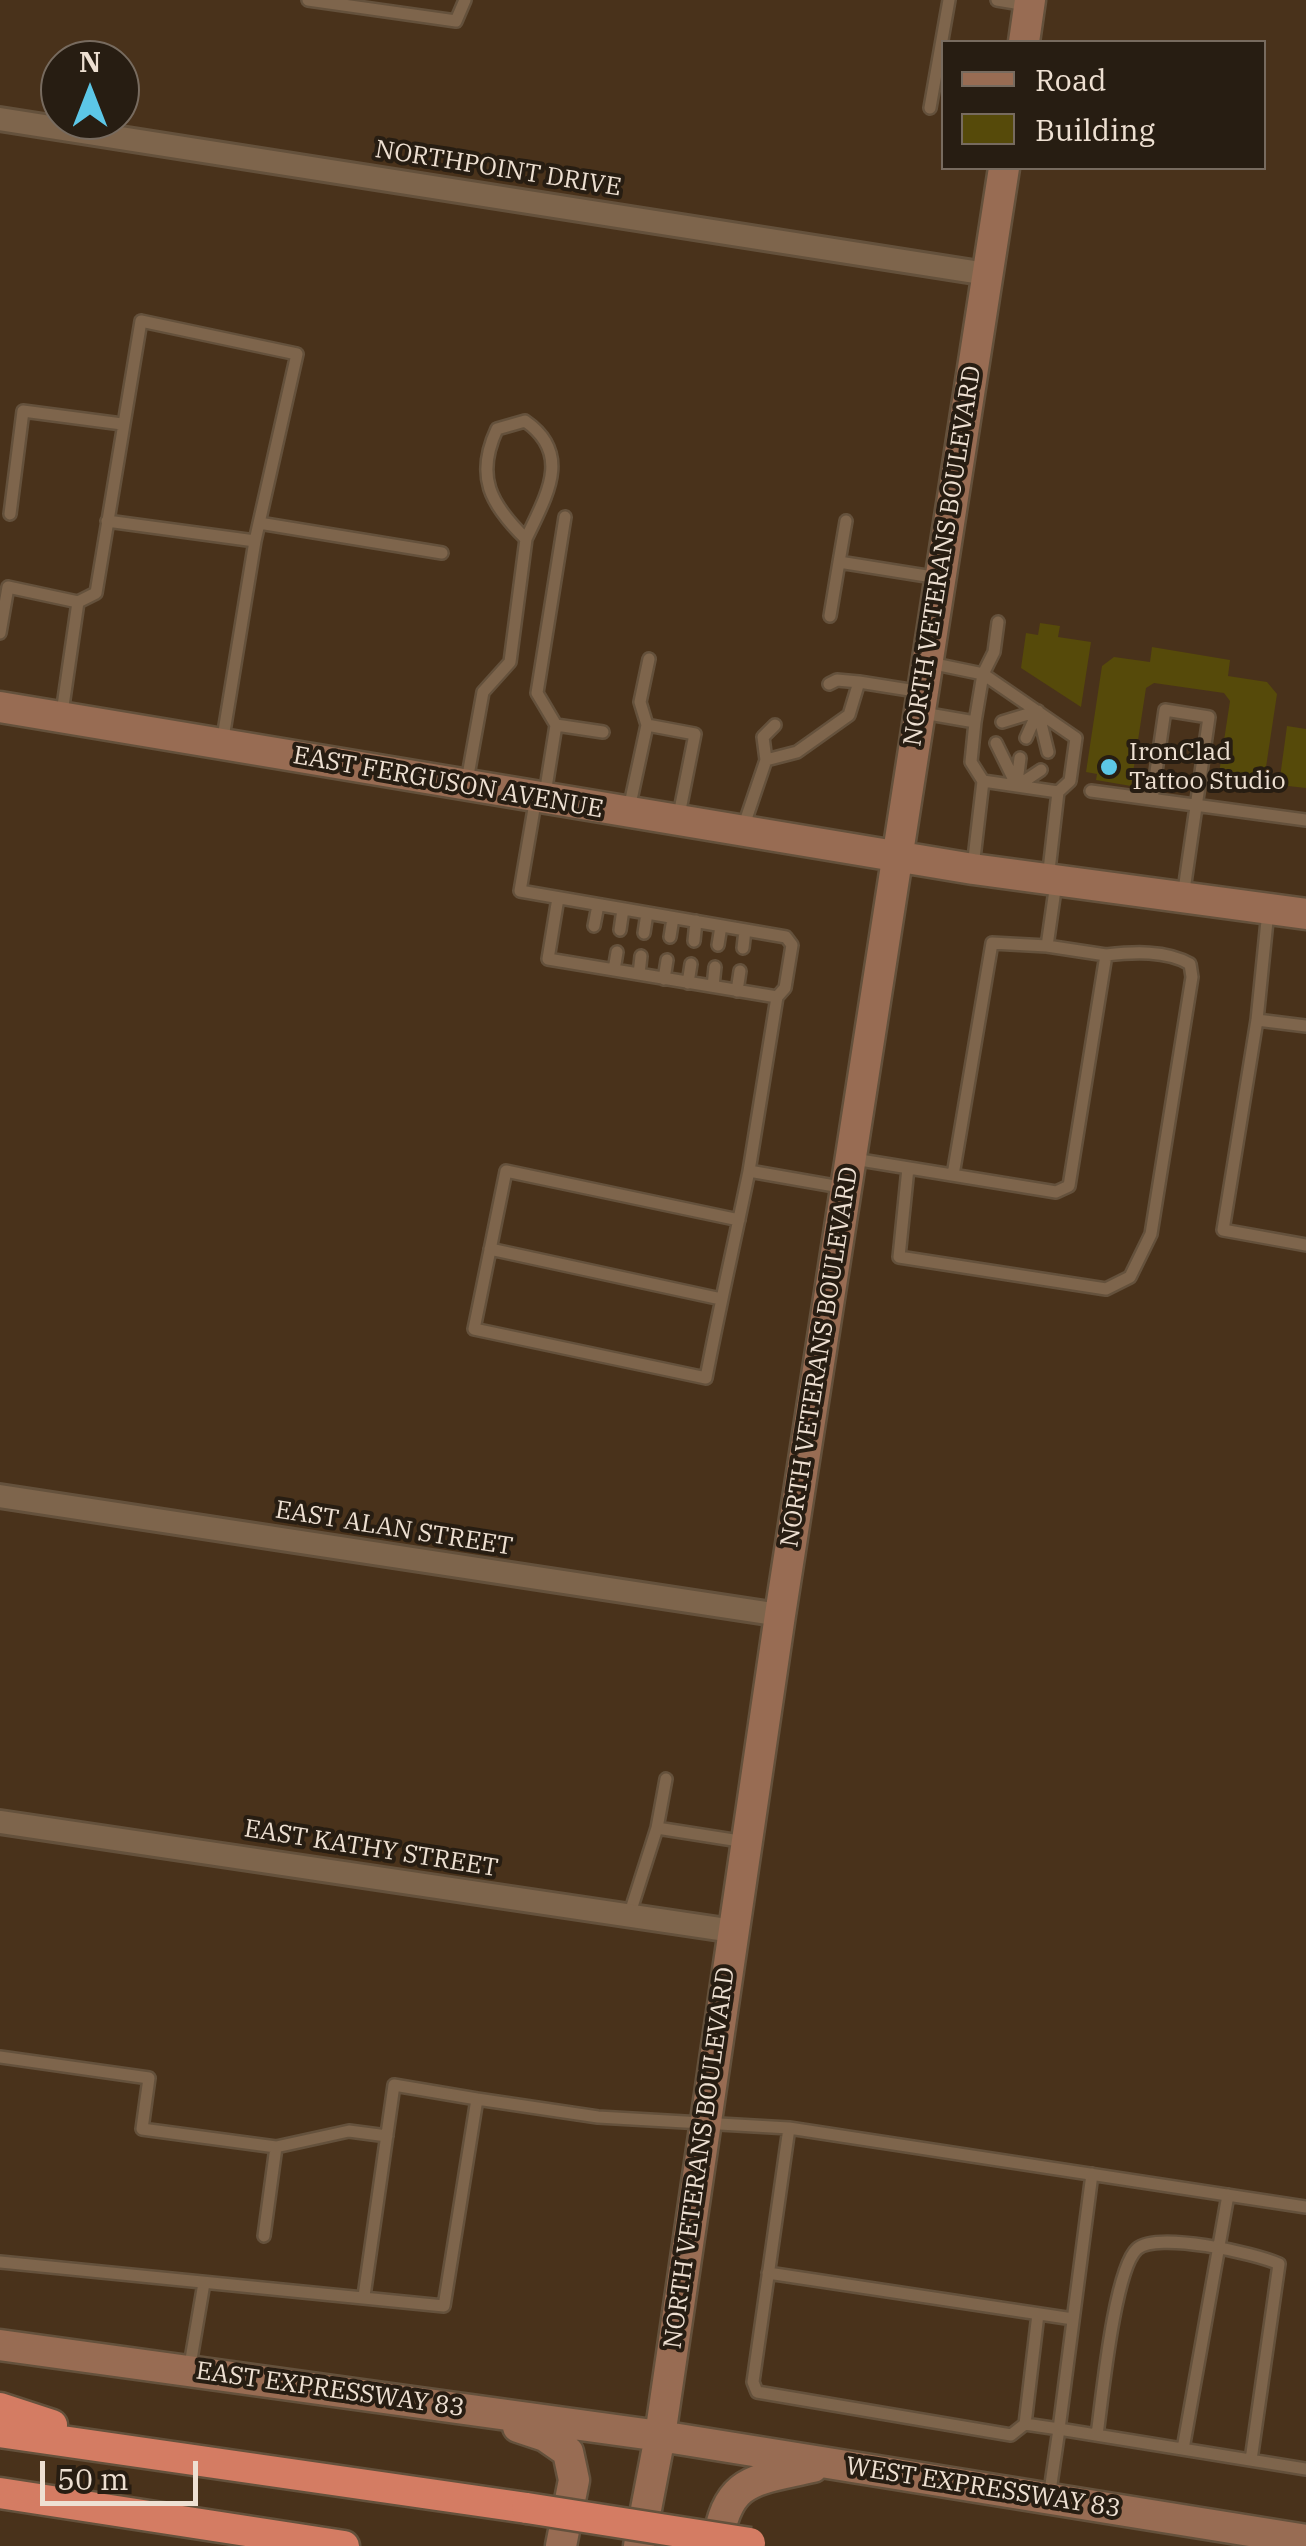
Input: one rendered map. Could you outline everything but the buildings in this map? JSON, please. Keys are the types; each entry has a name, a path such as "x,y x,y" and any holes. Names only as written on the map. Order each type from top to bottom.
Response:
{"highway":[{"path":"0,2408 136,2452"},
{"path":"0,2432 759,2544"},
{"path":"0,2493 344,2546"}],"main road":[{"path":"1024,40 1030,2"},
{"name":"NORTH VETERANS BOULEVARD","path":"638,2546 660,2436 780,1616 1004,170"},
{"name":"EAST FERGUSON AVENUE","path":"0,707 973,869 1306,914"},
{"name":"EAST EXPRESSWAY 83","path":"0,2345 660,2436"},
{"path":"466,2409 544,2436 568,2452 574,2480 562,2546"},
{"name":"WEST EXPRESSWAY 83","path":"660,2436 1306,2540"},
{"path":"717,2546 722,2509 735,2491 752,2481 830,2463"}],"street":[{"name":"NORTHPOINT DRIVE","path":"0,119 987,274"},
{"name":"EAST ALAN STREET","path":"0,1496 780,1616"},
{"name":"EAST KATHY STREET","path":"0,1822 733,1931"}],"lane":[{"path":"308,0 456,21 465,0"},
{"path":"942,40 949,0"},
{"path":"997,0 1030,2"},
{"path":"930,108 941,45"},
{"path":"0,633 8,587 78,602 96,592 141,321 297,354 255,540 222,744"},
{"path":"10,514 23,411 122,424"},
{"path":"467,786 483,692 510,662 526,539 548,493 552,456 546,435 525,420 497,428 486,453 488,486 502,516 526,539"},
{"path":"564,517 537,693 556,725 520,891 786,937 792,945 785,988 777,997 749,1171 739,1220 721,1299 706,1378 474,1329 506,1171 739,1220"},
{"path":"107,521 255,540"},
{"path":"830,616 846,521"},
{"path":"259,523 442,553"},
{"path":"840,562 939,578"},
{"path":"62,718 78,602"},
{"path":"973,869 983,781 971,762 974,722 984,674 994,652 998,622"},
{"path":"628,813 648,725 640,702 649,658"},
{"path":"828,684 838,680 922,689 984,674 1076,738 1070,782 1058,792 1048,946"},
{"path":"766,760 797,752 849,715 859,682"},
{"path":"922,689 974,722"},
{"path":"1152,798 1165,710 1209,717 1183,897"},
{"path":"1002,722 1038,711"},
{"path":"1026,738 1038,711"},
{"path":"1038,711 1048,752"},
{"path":"556,725 603,732"},
{"path":"648,725 695,734 677,822"},
{"path":"742,832 766,760 763,738 776,725"},
{"path":"996,743 1017,786"},
{"path":"1017,786 1020,758"},
{"path":"1017,786 1042,770"},
{"path":"983,781 1058,792"},
{"path":"1091,790 1306,820"},
{"path":"558,898 548,959 777,997"},
{"path":"594,926 598,904"},
{"path":"620,930 624,909"},
{"path":"1268,909 1257,1020 1224,1230 1306,1245"},
{"path":"644,933 647,913"},
{"path":"670,937 673,918"},
{"path":"694,941 696,922"},
{"path":"718,945 721,926"},
{"path":"743,948 745,930"},
{"path":"908,1168 899,1257 1106,1288 1130,1278 1151,1234 1192,977 1190,964 1135,952 1106,955 992,943 954,1175"},
{"path":"588,966 591,948"},
{"path":"614,970 617,952"},
{"path":"749,1171 848,1173 908,1168 1056,1192 1069,1186 1106,955"},
{"path":"639,974 641,956"},
{"path":"664,979 667,960"},
{"path":"688,982 690,964"},
{"path":"713,986 715,968"},
{"path":"737,990 740,971"},
{"path":"1257,1020 1306,1026"},
{"path":"490,1248 721,1299"},
{"path":"630,1916 657,1828 666,1779"},
{"path":"657,1828 746,1842"},
{"path":"0,2057 149,2078 142,2129 276,2147 349,2131 387,2136"},
{"path":"364,2296 394,2085 598,2117 789,2128 1306,2206"},
{"path":"0,2262 444,2306 478,2099"},
{"path":"789,2128 753,2382 757,2392 1011,2435 1024,2424 1038,2314"},
{"path":"264,2236 276,2147"},
{"path":"1049,2498 1092,2174"},
{"path":"1183,2449 1228,2194"},
{"path":"1097,2436 1119,2288 1133,2253 1139,2246 1152,2244 1219,2246 1278,2264 1251,2460"},
{"path":"768,2273 1073,2319"},
{"path":"189,2371 204,2283"},
{"path":"1024,2424 1306,2469"}],"place":[{"name":"IronClad Tattoo Studio","path":"1109,767"}]}
